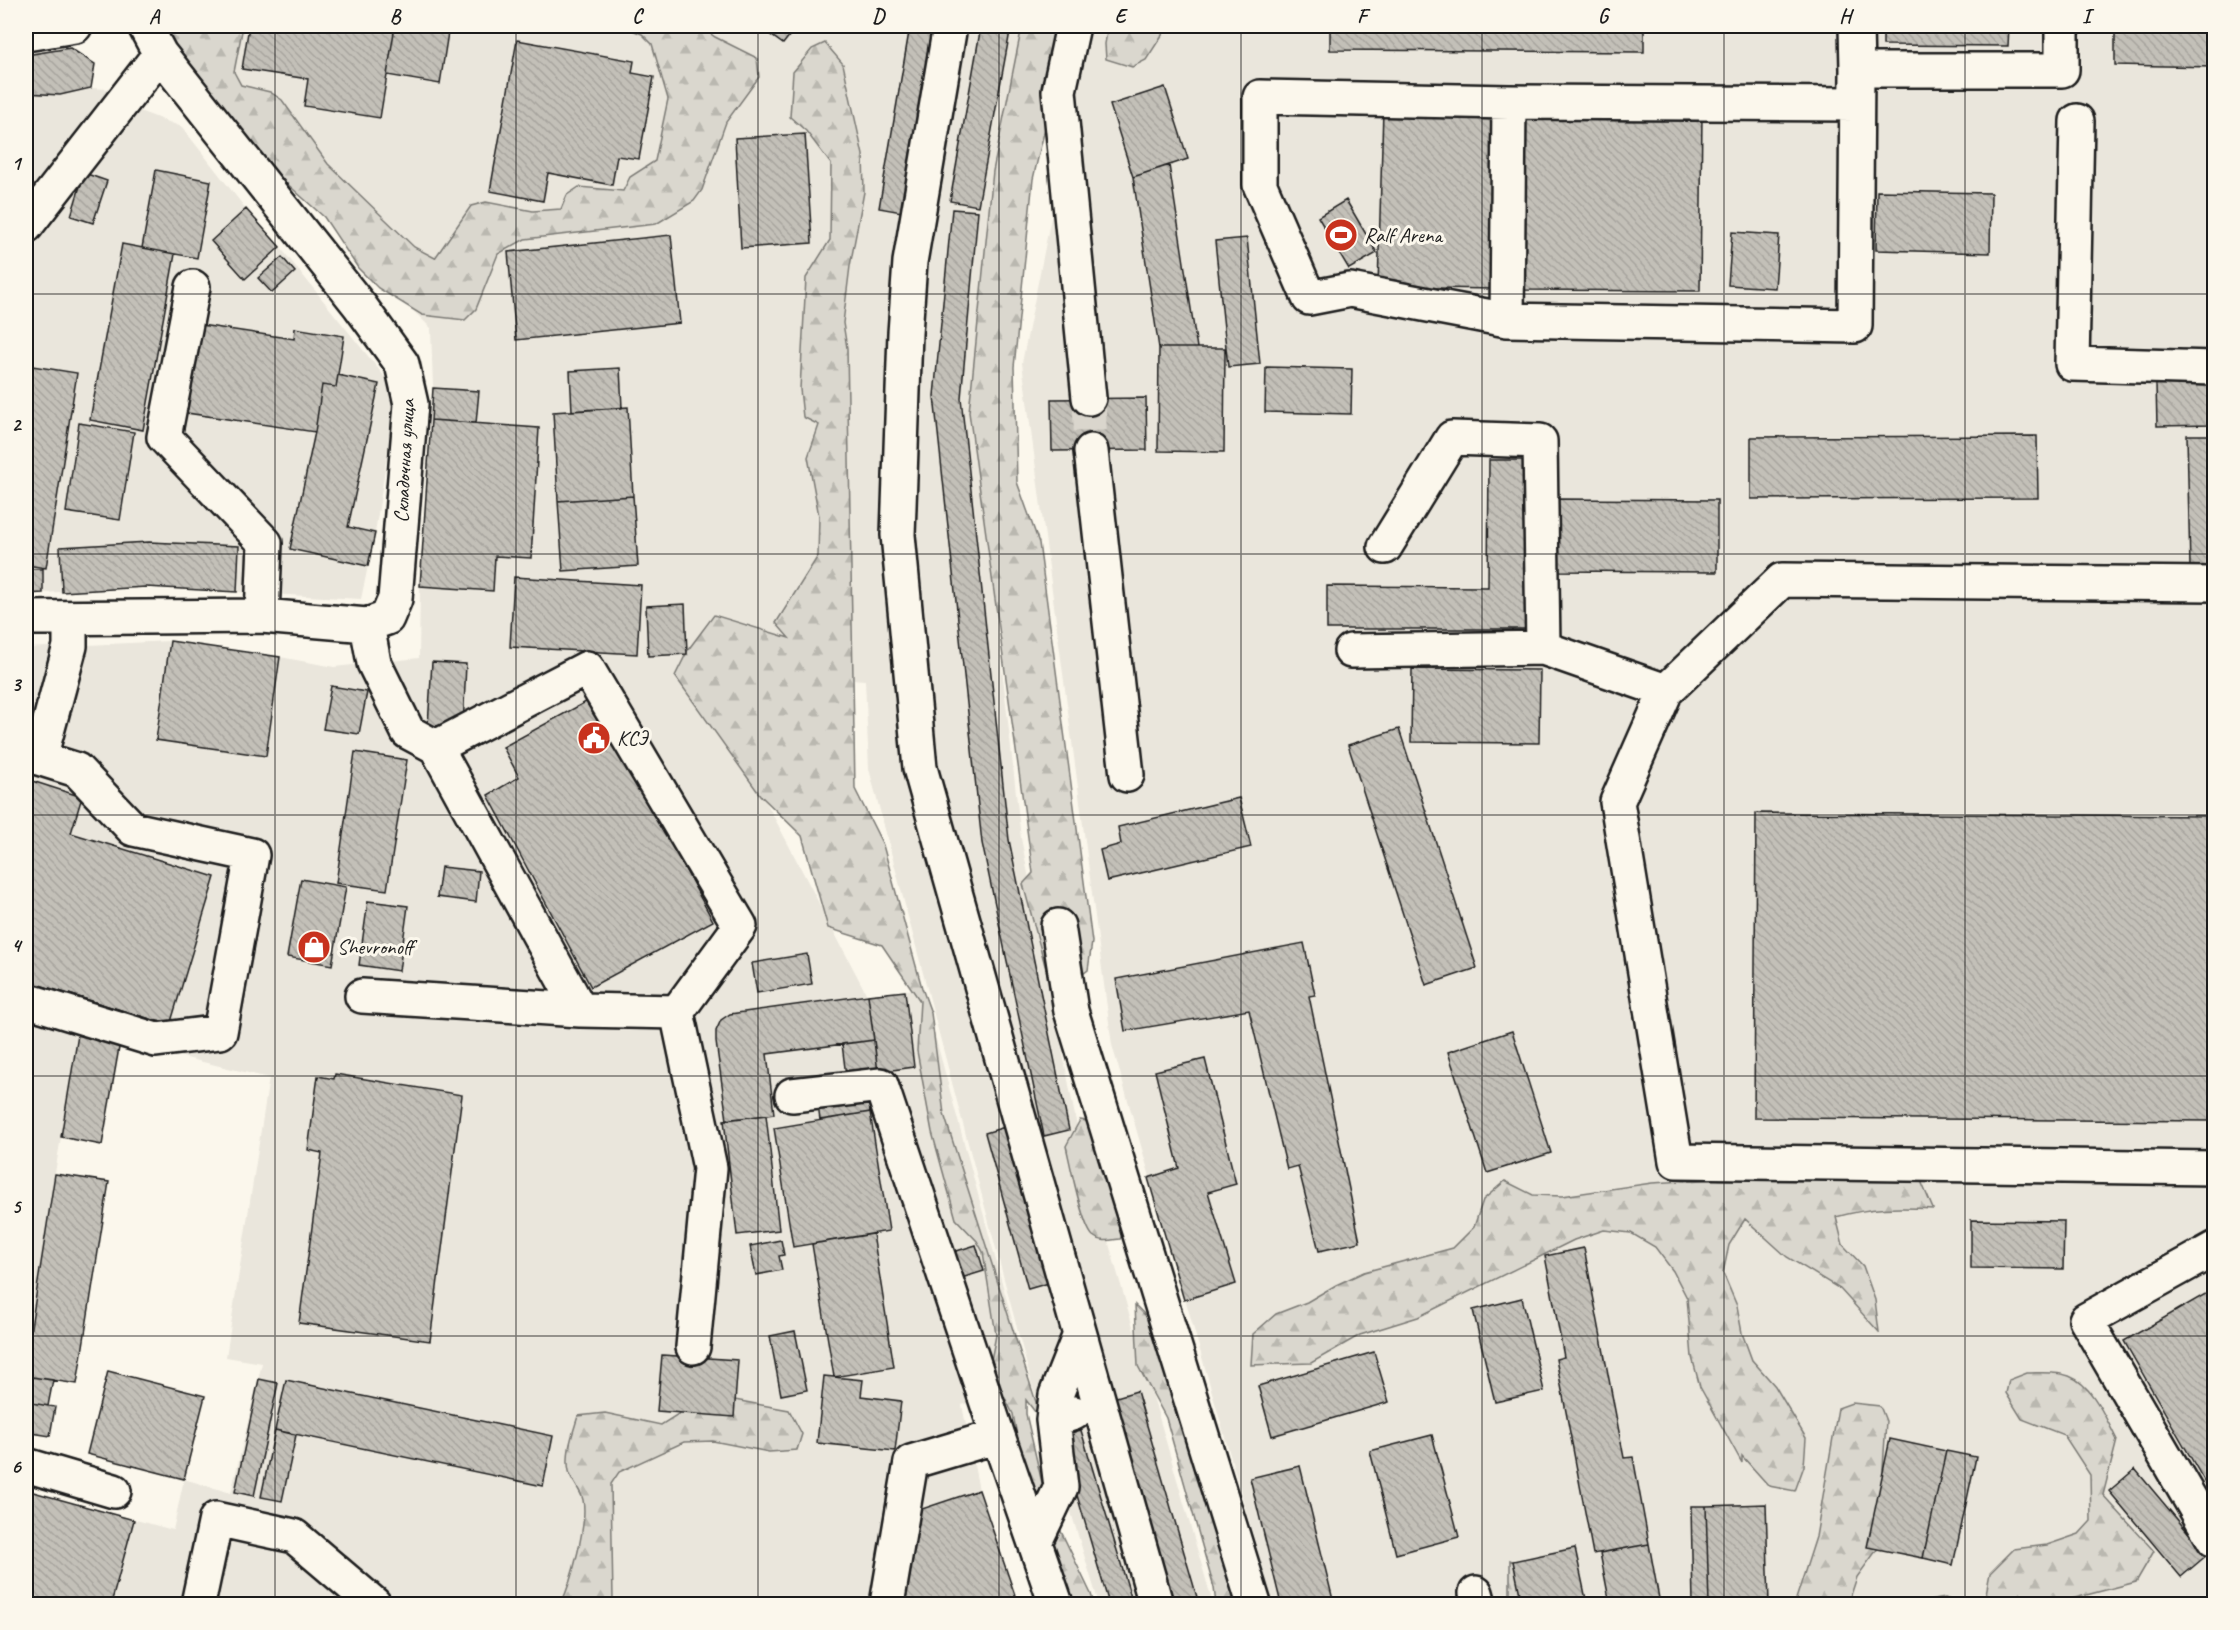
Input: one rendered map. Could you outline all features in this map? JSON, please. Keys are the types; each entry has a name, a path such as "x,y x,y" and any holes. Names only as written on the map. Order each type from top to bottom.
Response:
{"street":[{"path":"26,34 75,26"},
{"name":"Складочная улица","path":"145,26 160,54 360,306 402,364 411,404 395,599 387,618 367,626"},
{"path":"950,26 910,262 905,333 897,535 920,768 1156,1605"},
{"path":"1073,26 1059,91 1089,398"},
{"path":"1856,104 1509,102 1260,97 1260,185 1309,298 1350,290 1507,320 1855,326 1857,26"},
{"path":"1857,70 2062,70 2062,26"},
{"path":"26,226 160,54"},
{"path":"1507,320 1509,102"},
{"path":"2077,121 2072,364 2214,368"},
{"path":"193,287 164,437 265,543 262,616"},
{"path":"1385,547 1452,438 1540,441 1543,648"},
{"path":"1091,451 1127,775"},
{"path":"2214,584 1782,580 1666,691 1617,802 1676,1161 2214,1168"},
{"path":"26,618 262,616 367,626 374,663 408,732 436,747 580,1010"},
{"path":"26,1000 156,1040 220,1032 252,855 133,829 77,770 33,756 70,645 70,618"},
{"path":"1351,651 1543,648 1666,691"},
{"path":"436,747 587,668 740,926 677,1012 710,1168 693,1347"},
{"path":"1058,926 1071,1011 1254,1605"},
{"path":"362,996 580,1010 677,1012"},
{"path":"792,1095 881,1085 1056,1605"},
{"path":"2214,1249 2086,1320 2214,1540"},
{"path":"1035,1542 1061,1487 1064,1416 1056,1395 1079,1337"},
{"path":"887,1605 911,1462 998,1436"},
{"path":"26,1465 114,1491"},
{"path":"198,1605 216,1519 294,1536 374,1605"}],"shaded area":[{"path":"180,26 1029,26 972,399 1021,838 1081,1147 1213,1604 1099,1604 1031,1381 869,769 865,680 696,668 867,995 922,988 1029,1382 962,1405 979,1490 1018,1604 26,1604 26,1490 173,1530 184,1479 231,1493 262,1363 226,1357 269,1078 120,1042 102,1145 61,1137 55,1173 109,1182 77,1384 53,1381 48,1406 55,1407 50,1436 26,1432 26,648 170,641 334,667 419,658 420,586 433,388 431,328 404,302 378,286 180,37"},
{"path":"1089,26 2214,26 2211,300 2214,300 2214,1604 1273,1604 1112,1045 1022,363"},
{"path":"70,48 95,64 91,88 109,89 127,99 142,112 182,127 246,209 280,247 397,392 375,533 361,599 146,587 26,594 26,55"}],"green space":[{"path":"160,26 243,26 234,72 241,85 270,92 282,100 328,164 414,247 435,258 471,206 486,202 533,211 561,209 567,195 579,187 623,191 630,177 655,161 668,99 652,44 642,34 622,26 700,26 715,37 757,58 759,77 726,122 702,190 694,201 656,224 525,239 498,254 476,309 465,320 422,315 378,288 358,268 324,217 253,153 170,47"},
{"path":"1022,26 1069,26 1033,179 1014,367 1017,482 1039,543 1092,942 1088,970 1064,988 1050,984 1023,884 1033,873 969,412 993,171"},
{"path":"1108,26 1168,26 1146,60 1132,67 1106,59 1105,44"},
{"path":"825,43 843,64 863,155 864,192 850,266 843,323 847,348 855,789 883,845 931,1013 944,1114 1042,1421 1026,1400 1026,1414 1046,1500 1094,1604 1073,1604 1036,1539 1013,1414 1006,1400 999,1409 987,1381 996,1335 983,1252 977,1241 956,1219 932,1132 917,1051 920,1001 882,945 828,928 802,836 760,795 675,676 688,650 714,615 789,638 776,623 818,556 819,516 808,457 819,425 803,417 800,389 806,278 830,240 831,164 806,131 790,117 793,72 812,49"},
{"path":"1080,1120 1087,1121 1105,1140 1126,1227 1120,1239 1100,1240 1096,1238 1089,1230 1085,1220 1066,1146"},
{"path":"1918,1174 1933,1209 1884,1208 1836,1217 1843,1245 1863,1266 1875,1300 1879,1332 1840,1289 1787,1257 1745,1219 1729,1245 1723,1273 1737,1306 1742,1333 1752,1360 1775,1386 1806,1438 1804,1466 1795,1491 1769,1486 1742,1456 1742,1463 1700,1387 1692,1357 1687,1298 1673,1271 1655,1247 1631,1233 1604,1230 1574,1240 1418,1317 1360,1335 1311,1363 1251,1365 1253,1334 1276,1314 1307,1302 1364,1272 1453,1248 1474,1227 1483,1200 1505,1181 1533,1195 1562,1196 1652,1183 1767,1176 1795,1176 1827,1180"},
{"path":"1135,1305 1156,1326 1244,1604 1216,1604 1214,1588 1166,1418 1138,1366"},
{"path":"2027,1373 2064,1374 2078,1380 2092,1395 2103,1413 2117,1440 2103,1495 2154,1551 2136,1582 2052,1604 1984,1604 1990,1573 2014,1549 2047,1545 2079,1534 2091,1521 2090,1475 2064,1435 2022,1419 2006,1393 2009,1380"},
{"path":"708,1395 789,1410 802,1434 797,1450 769,1452 713,1441 684,1442 619,1472 611,1484 612,1604 561,1604 574,1568 583,1523 583,1500 570,1475 568,1464 570,1443 578,1416 605,1413 661,1425"},
{"path":"1852,1403 1880,1406 1886,1421 1883,1469 1888,1497 1884,1540 1857,1577 1848,1604 1797,1604 1796,1599 1816,1537 1838,1408"},
{"path":"1510,1560 1523,1566 1530,1580 1535,1604 1510,1604"},
{"path":"1945,1598 1957,1604 1913,1604"}],"building":[{"path":"249,26 395,26 380,118 304,106 308,79 242,69"},
{"path":"395,26 449,26 440,84 387,75"},
{"path":"758,26 797,26 783,44"},
{"path":"910,26 938,26 907,213 879,208"},
{"path":"981,26 1011,26 978,206 950,201"},
{"path":"1330,26 1644,26 1644,52 1330,50"},
{"path":"1883,26 2009,26 2008,46 1883,45"},
{"path":"2115,26 2214,26 2214,67 2115,65"},
{"path":"517,40 634,61 632,73 654,77 639,159 617,156 612,185 548,173 543,201 490,191"},
{"path":"70,48 95,64 91,88 60,95 26,93 26,55"},
{"path":"1165,87 1188,159 1133,177 1110,105"},
{"path":"1383,110 1498,112 1493,289 1378,287"},
{"path":"1519,112 1702,113 1700,291 1517,290"},
{"path":"805,134 812,243 741,248 735,138"},
{"path":"1169,165 1197,348 1159,348 1133,177"},
{"path":"156,170 211,181 197,258 142,248"},
{"path":"84,173 107,181 93,223 71,216"},
{"path":"1877,191 1991,193 1990,253 1876,250"},
{"path":"1346,200 1377,253 1349,269 1318,217"},
{"path":"246,209 280,247 245,279 211,241"},
{"path":"952,209 978,211 961,398 1009,840 1069,1130 1044,1136 982,843 934,396"},
{"path":"1732,232 1779,235 1775,288 1728,285"},
{"path":"671,235 680,323 516,340 508,252"},
{"path":"1247,238 1260,364 1228,367 1215,241"},
{"path":"122,244 175,254 143,430 90,420"},
{"path":"282,257 295,272 272,293 258,278"},
{"path":"2211,300 2214,300 2214,351 2210,351"},
{"path":"201,325 294,339 295,328 344,336 336,387 322,385 315,432 187,413"},
{"path":"1159,348 1225,348 1224,452 1158,451"},
{"path":"26,365 77,373 46,568 26,565"},
{"path":"1266,367 1352,369 1351,414 1265,412"},
{"path":"620,368 622,408 572,411 570,371"},
{"path":"338,375 379,384 348,527 375,533 368,566 290,549 315,432 322,385 336,387"},
{"path":"2214,383 2214,425 2157,426 2156,384"},
{"path":"433,388 479,391 476,423 431,420"},
{"path":"1146,398 1147,450 1052,451 1051,399"},
{"path":"628,407 633,496 558,501 553,412"},
{"path":"431,420 539,428 531,558 495,556 493,591 420,586"},
{"path":"79,423 134,432 120,520 66,512"},
{"path":"2187,435 2214,435 2214,567 2190,567"},
{"path":"2037,436 2038,498 1751,499 1751,437"},
{"path":"1489,460 1527,460 1526,629 1327,629 1327,586 1488,587"},
{"path":"633,496 638,566 563,571 558,501"},
{"path":"1554,499 1717,500 1717,572 1553,571"},
{"path":"149,542 239,546 237,592 146,587 62,592 60,547"},
{"path":"26,569 43,569 43,593 26,594"},
{"path":"514,577 641,585 637,654 510,647"},
{"path":"685,604 687,654 648,656 646,606"},
{"path":"170,641 280,657 266,756 156,740"},
{"path":"432,662 466,664 463,727 428,726"},
{"path":"1412,669 1540,670 1539,743 1411,742"},
{"path":"331,686 367,692 359,734 323,729"},
{"path":"593,698 713,921 591,987 488,795 519,777 503,747"},
{"path":"1399,729 1477,968 1426,985 1348,745"},
{"path":"355,752 407,760 387,890 336,883"},
{"path":"26,779 82,797 71,833 215,877 170,1025 26,981"},
{"path":"1239,798 1251,847 1107,881 1100,850 1121,844 1118,827"},
{"path":"1756,813 2214,816 2214,1121 1754,1118"},
{"path":"441,867 479,871 476,902 437,897"},
{"path":"301,879 346,887 332,965 287,957"},
{"path":"368,901 408,906 399,971 359,965"},
{"path":"1304,943 1315,995 1309,996 1360,1242 1319,1251 1298,1166 1287,1169 1249,1010 1125,1031 1116,979"},
{"path":"807,954 812,984 757,993 752,963"},
{"path":"905,991 914,1067 878,1072 868,995"},
{"path":"868,995 874,1040 767,1054 774,1114 727,1120 716,1042 716,1031 721,1020 730,1014"},
{"path":"1512,1031 1551,1153 1487,1173 1448,1052"},
{"path":"78,1035 120,1042 102,1145 61,1137"},
{"path":"874,1040 878,1072 846,1076 842,1044"},
{"path":"1205,1059 1236,1184 1208,1192 1236,1284 1184,1300 1148,1178 1179,1168 1155,1071"},
{"path":"335,1074 462,1095 430,1341 299,1323 322,1153 308,1150 318,1076 334,1079"},
{"path":"868,1097 870,1112 820,1120 818,1105"},
{"path":"870,1112 889,1231 793,1247 774,1128"},
{"path":"766,1115 779,1230 737,1235 724,1120"},
{"path":"1005,1127 1049,1283 1028,1289 985,1133"},
{"path":"55,1174 109,1182 77,1384 26,1376 26,1359"},
{"path":"1971,1220 2064,1221 2063,1269 1971,1268"},
{"path":"873,1234 894,1367 834,1377 812,1244"},
{"path":"781,1240 784,1255 779,1256 782,1270 756,1275 750,1246"},
{"path":"976,1245 984,1271 958,1279 950,1253"},
{"path":"1584,1248 1624,1458 1633,1457 1649,1544 1593,1554 1556,1359 1564,1357 1545,1256"},
{"path":"2214,1289 2214,1498 2124,1341"},
{"path":"1522,1298 1544,1391 1495,1402 1473,1310"},
{"path":"795,1331 807,1390 781,1395 770,1336"},
{"path":"1374,1352 1389,1402 1272,1436 1258,1386"},
{"path":"662,1355 738,1360 734,1417 657,1411"},
{"path":"108,1371 205,1396 184,1479 87,1454"},
{"path":"824,1376 863,1380 861,1396 901,1401 895,1451 817,1443"},
{"path":"31,1377 53,1380 48,1406 26,1402"},
{"path":"259,1379 278,1383 254,1496 235,1492"},
{"path":"286,1380 553,1436 543,1486 275,1430"},
{"path":"1137,1391 1199,1604 1174,1604 1113,1398"},
{"path":"26,1402 55,1407 50,1436 26,1432"},
{"path":"1080,1427 1133,1604 1109,1604 1059,1434"},
{"path":"275,1430 296,1435 282,1501 261,1497"},
{"path":"1432,1435 1459,1537 1396,1554 1370,1451"},
{"path":"1890,1439 1946,1451 1923,1558 1867,1547"},
{"path":"1946,1451 1976,1457 1953,1565 1923,1558"},
{"path":"1300,1466 1334,1604 1281,1604 1250,1478"},
{"path":"2135,1469 2207,1555 2181,1577 2109,1491"},
{"path":"26,1490 134,1520 111,1604 26,1604"},
{"path":"979,1490 1018,1604 907,1604 903,1593 916,1511"},
{"path":"1766,1504 1769,1604 1709,1604 1706,1506"},
{"path":"1691,1506 1706,1506 1709,1604 1693,1604"},
{"path":"1649,1544 1660,1604 1610,1604 1600,1553"},
{"path":"1575,1548 1587,1604 1522,1604 1513,1561"}],"tunnel":[{"path":"1089,398 1091,451"}],"place":[{"name":"Ralf Arena","path":"1341,235"},
{"name":"КСЭ","path":"594,738"},
{"name":"Shevronoff","path":"314,947"}]}
